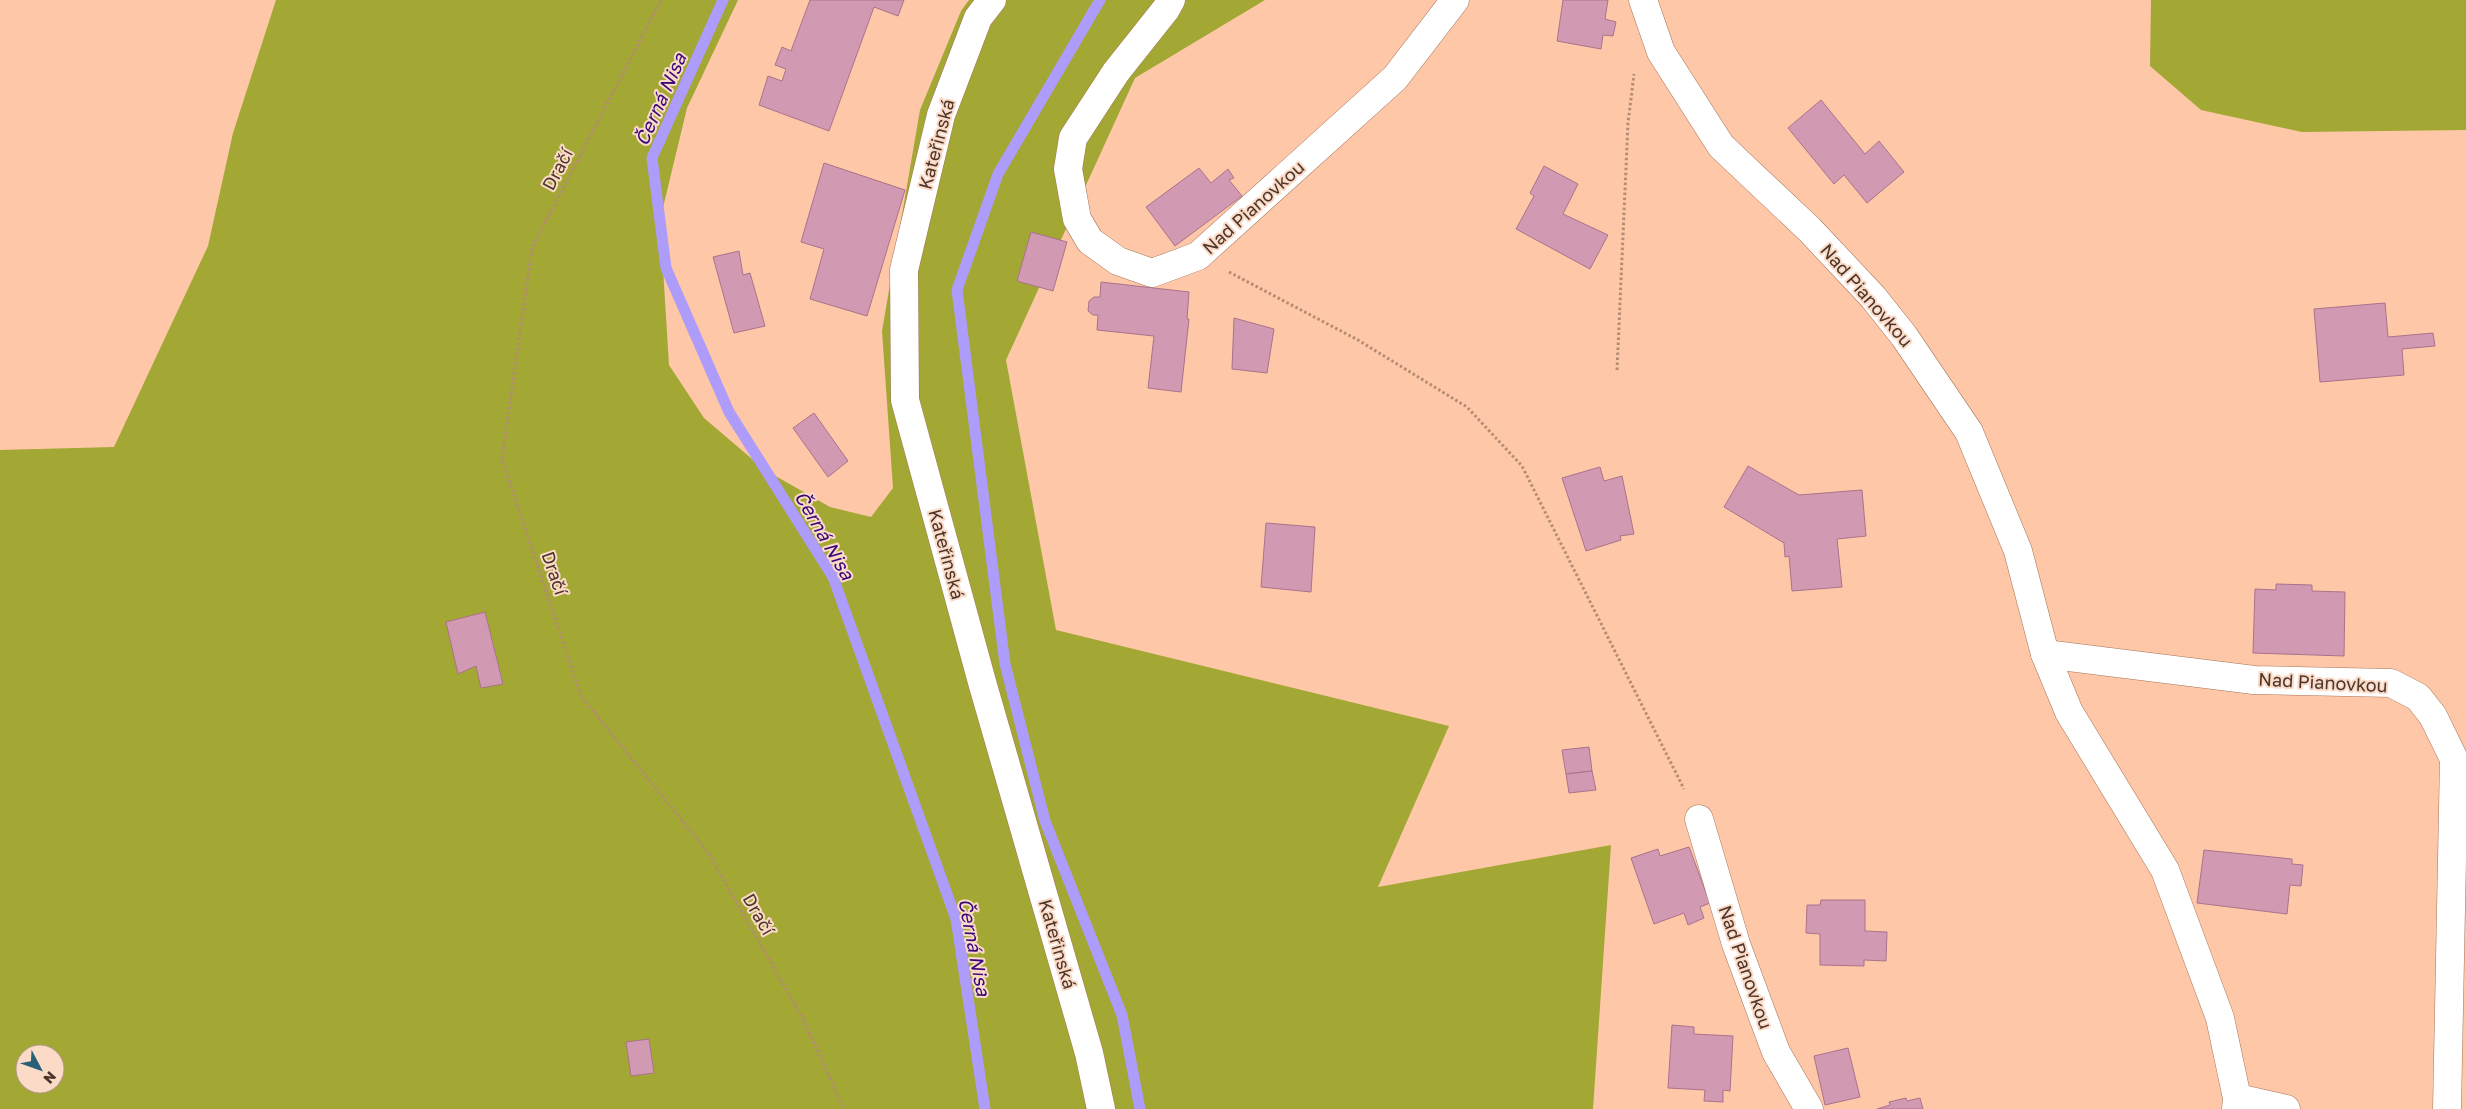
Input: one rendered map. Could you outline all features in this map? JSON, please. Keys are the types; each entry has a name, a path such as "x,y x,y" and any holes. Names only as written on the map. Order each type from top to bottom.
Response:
{"street":[{"name":"Kateřinská","path":"992,0 978,18 941,115 904,270 905,400 982,682 1089,1053 1101,1109"},
{"name":"Nad Pianovkou","path":"1171,0 1116,72 1073,138 1068,169 1077,219 1090,241 1118,260 1152,273 1198,256 1395,78 1455,0"},
{"name":"Nad Pianovkou","path":"1643,0 1661,52 1721,146 1810,230 1873,297 1904,336 1969,432 2018,552 2045,654 2069,712 2165,870 2220,1018 2236,1104 2286,1109"},
{"name":"Nad Pianovkou","path":"2045,654 2254,680 2391,683 2418,697 2433,716 2454,759 2447,1109"},
{"name":"Nad Pianovkou","path":"1699,819 1736,944 1776,1052 1808,1109"}],"path":[{"name":"Dračí","path":"661,0 532,248 502,459 581,696 709,854 804,1018 844,1109"},
{"path":"1617,370 1628,123"},
{"path":"1198,256 1358,340 1467,407 1522,466 1699,819"}],"shaded area":[{"path":"276,0 738,0 687,108 660,220 669,365 704,418 765,470 830,507 871,517 893,488 882,331 920,110 961,11 969,0 1265,0 1135,78 1006,360 1056,630 1449,726 1378,887 1611,845 1593,1109 0,1109 0,450 114,447 208,246 233,133"},
{"path":"2151,0 2466,0 2466,130 2302,132 2201,110 2150,66"}],"building":[{"path":"810,0 904,0 898,16 874,7 829,131 759,105 768,76 782,81 786,69 775,65 782,47 791,51"},
{"path":"1563,0 1608,0 1605,19 1616,22 1613,36 1603,35 1601,49 1557,41"},
{"path":"1821,100 1865,154 1879,141 1904,172 1867,203 1844,175 1834,184 1788,128"},
{"path":"824,163 905,190 867,316 810,299 824,249 801,242"},
{"path":"1544,166 1578,184 1563,214 1608,235 1590,269 1516,229 1534,196 1530,193"},
{"path":"1199,168 1211,183 1228,169 1234,178 1229,180 1242,196 1175,246 1146,207"},
{"path":"1031,232 1067,242 1053,291 1017,281"},
{"path":"739,251 743,275 750,273 765,326 734,333 713,257"},
{"path":"1101,282 1189,292 1187,319 1189,319 1181,392 1148,388 1154,336 1097,330 1098,315 1093,315 1088,311 1089,301 1094,297 1100,297"},
{"path":"2385,303 2388,337 2433,333 2435,346 2402,349 2404,375 2320,382 2314,309"},
{"path":"1234,318 1274,329 1267,373 1232,369"},
{"path":"814,413 848,461 828,477 793,428"},
{"path":"1748,466 1799,495 1862,490 1866,536 1837,539 1842,587 1792,591 1789,556 1785,557 1784,543 1724,507"},
{"path":"1600,467 1604,481 1622,476 1634,534 1620,536 1621,540 1586,551 1562,478"},
{"path":"1266,523 1315,527 1311,592 1261,587"},
{"path":"2276,584 2312,585 2312,591 2345,592 2344,656 2253,653 2255,589 2276,590"},
{"path":"485,612 503,684 481,688 476,666 458,674 446,622"},
{"path":"1589,747 1592,771 1566,774 1562,750"},
{"path":"1592,771 1596,790 1569,793 1566,774"},
{"path":"1689,847 1710,903 1700,907 1704,918 1688,925 1684,913 1654,924 1631,858 1658,849 1660,856"},
{"path":"2204,850 2292,859 2292,864 2303,865 2301,886 2290,885 2287,914 2197,903"},
{"path":"1821,900 1865,900 1865,931 1887,932 1886,961 1864,960 1864,966 1820,965 1820,934 1806,933 1807,905 1820,905"},
{"path":"1672,1025 1694,1027 1694,1034 1733,1036 1730,1091 1723,1090 1723,1102 1704,1101 1705,1090 1668,1088"},
{"path":"649,1039 654,1073 631,1076 626,1042"},
{"path":"1848,1048 1860,1097 1825,1105 1814,1056"},
{"path":"1906,1098 1907,1101 1920,1098 1923,1109 1877,1109 1890,1105 1889,1102"}],"waterway":[{"name":"Černá Nisa","path":"723,0 652,158 666,268 729,412 833,577 956,919 985,1109"},
{"path":"1100,0 998,174 957,290 1005,664 1045,821 1122,1015 1140,1109"}]}
